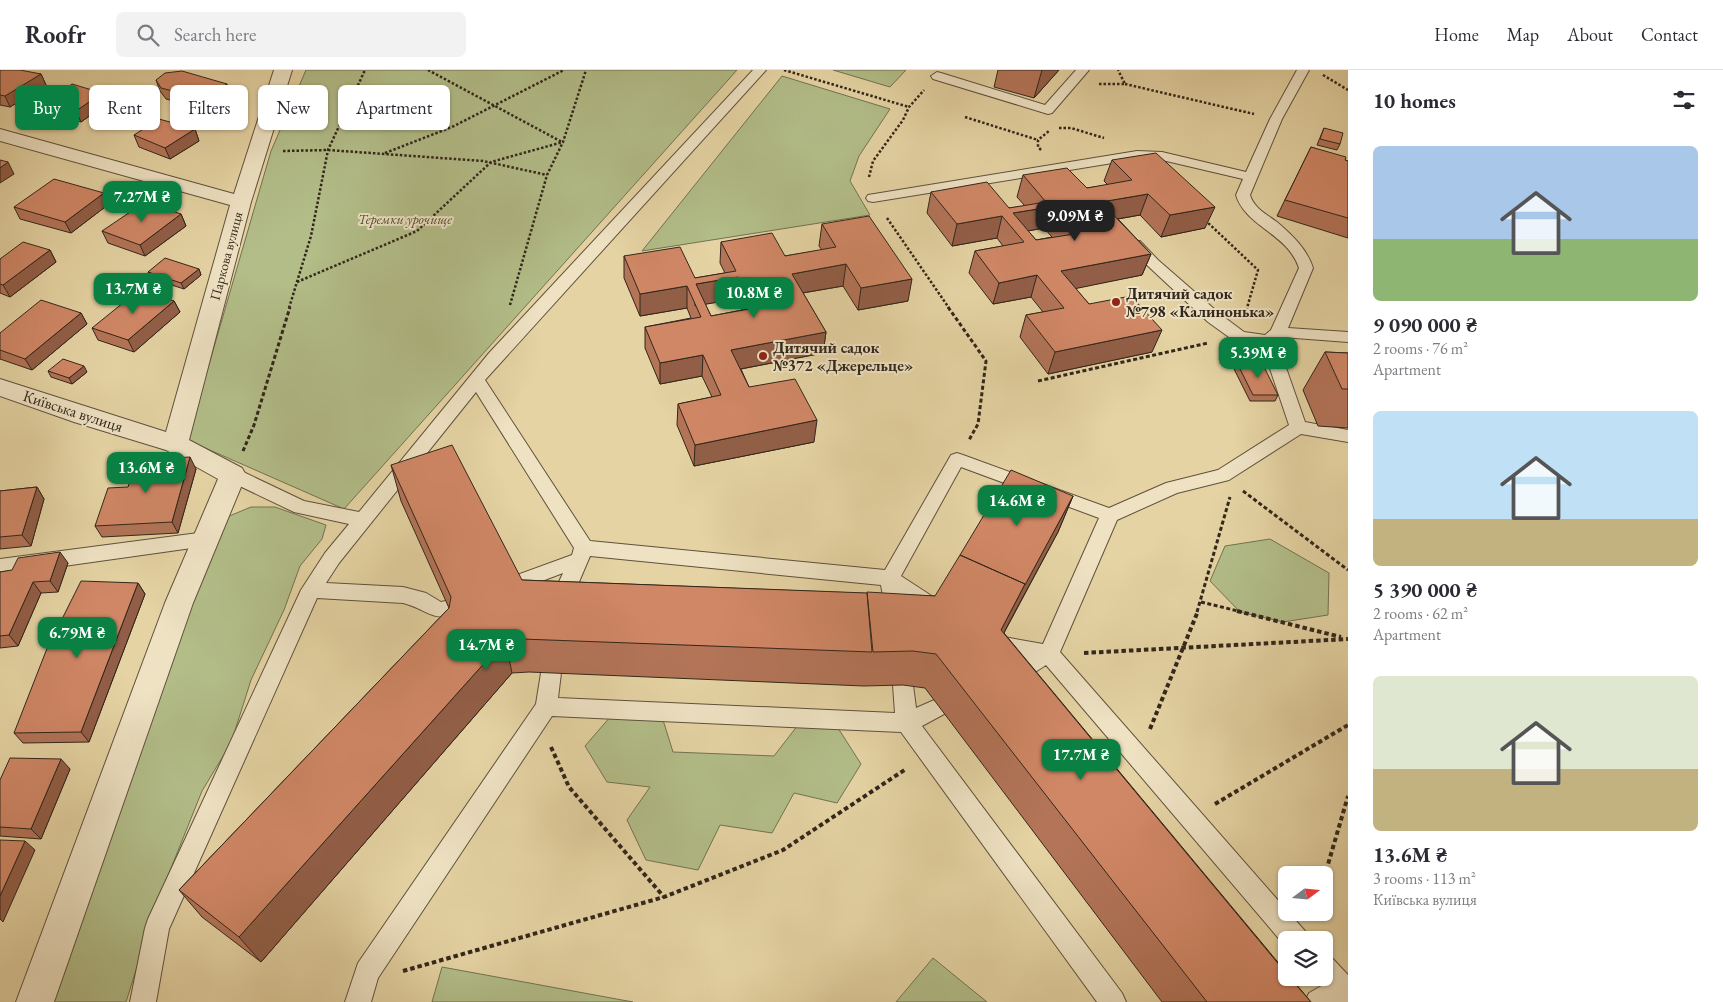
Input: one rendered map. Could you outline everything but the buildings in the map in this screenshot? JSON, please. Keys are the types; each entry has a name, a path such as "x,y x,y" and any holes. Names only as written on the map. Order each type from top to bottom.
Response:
{"street":[{"name":"Паркова вулиця","path":"175,444 241,202 283,70"},
{"path":"0,135 241,202"},
{"name":"Київська вулиця","path":"0,387 83,416 175,444 232,475"},
{"path":"35,1002 179,603 232,475"}],"lane":[{"path":"143,1002 157,928 311,590 332,558 495,357 760,70"},
{"path":"944,70 937,76 1048,110 1083,70"},
{"path":"1298,426 1274,337 1306,268 1305,260 1297,249 1246,205 1242,195 1276,119 1303,70"},
{"path":"873,198 1137,155 1162,156 1251,177"},
{"path":"1135,244 1153,263 1214,318 1239,336 1348,337"},
{"path":"477,380 581,554"},
{"path":"1000,680 1049,654 1110,515 1172,488 1228,480 1298,426 1348,436"},
{"path":"513,584 581,554 890,578 957,459 1110,515"},
{"path":"232,475 300,507 363,520"},
{"path":"0,567 206,539"},
{"path":"560,616 563,596 581,554"},
{"path":"311,590 403,595 419,599 439,610 450,608"},
{"path":"998,644 1049,654 1288,931"},
{"path":"361,992 367,972 542,713 551,673"},
{"path":"903,685 907,723 1113,1002"},
{"path":"542,713 907,723 939,707"},
{"path":"1318,1002 1346,993 1333,978"}],"path":[{"path":"232,475 254,425 311,236 328,150 365,70"},
{"path":"428,70 563,142"},
{"path":"383,154 452,127 564,70"},
{"path":"509,309 547,174 563,142 586,70"},
{"path":"784,70 909,107 903,120 873,162 868,181 873,198 986,361 978,424 957,459"},
{"path":"1322,75 1348,90"},
{"path":"1126,84 1276,119"},
{"path":"965,117 1038,140"},
{"path":"297,282 417,231 491,162 563,142"},
{"path":"258,150 328,150 491,162 547,174"},
{"path":"1138,757 1184,648 1200,602 1228,480 1348,570"},
{"path":"1200,602 1347,638"},
{"path":"1049,654 1347,638"},
{"path":"542,713 569,787 664,897"},
{"path":"1191,818 1348,725"},
{"path":"361,992 664,897 783,850 930,753"},
{"path":"1328,866 1348,796"}],"green space":[{"name":"Теремки урочище","path":"306,70 737,70 344,509 187,440 271,151 280,130 328,130 328,85 300,85"},
{"path":"833,70 906,70 890,87"},
{"path":"782,76 890,109 859,156 850,181 870,215 642,251"},
{"path":"251,507 275,507 326,525 322,539 300,566 284,610 251,680 231,743 202,791 157,903 126,1002 47,1002 207,550 227,517"},
{"path":"1270,539 1329,573 1328,615 1283,622 1240,612 1210,581 1225,546"},
{"path":"611,716 663,720 673,752 774,756 798,725 838,728 861,764 837,803 794,793 772,833 720,825 698,870 646,860 627,820 650,787 607,782 585,746"},
{"path":"933,958 987,1002 896,1002"},
{"path":"442,967 633,1002 432,1002"}],"place":[{"name":"Дитячий садок №798 «Калинонька»","path":"1116,302"},
{"name":"Дитячий садок №372 «Джерельце»","path":"763,356"}]}
